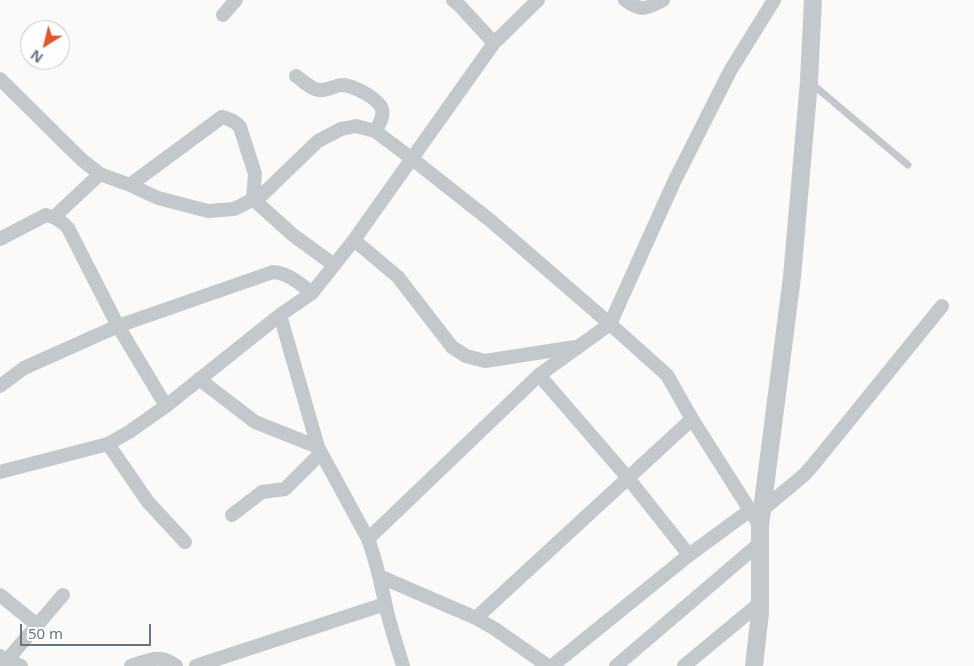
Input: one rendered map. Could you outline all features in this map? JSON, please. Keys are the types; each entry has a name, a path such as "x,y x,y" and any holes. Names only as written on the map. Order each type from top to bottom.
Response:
{"street":[{"path":"223,15 236,0"},
{"path":"453,0 494,43"},
{"path":"0,472 108,444 129,432 166,406 280,314 312,293 354,240 494,43 538,0"},
{"path":"624,0 636,7 647,9 663,0"},
{"path":"368,539 539,375 610,324 674,182 730,71 774,0"},
{"path":"751,663 760,603 758,522 792,277 809,81 813,0"},
{"path":"296,76 316,90 321,91 346,85 358,88 376,102 382,110 381,121 375,131"},
{"path":"0,79 82,160 100,174 158,198 208,211 234,209 262,195 318,141 330,134 341,129 356,126 375,131 490,220 667,375 692,419 758,522"},
{"path":"130,185 222,117 236,122 240,127 255,174 253,199"},
{"path":"54,217 100,174"},
{"path":"253,199 293,235 334,265"},
{"path":"0,239 46,215 62,221 68,228 118,326 166,406"},
{"path":"354,240 398,277 452,347 466,356 485,361 578,347"},
{"path":"0,386 24,368 118,326 273,272 281,272 288,275 312,293"},
{"path":"616,666 813,465 942,306"},
{"path":"280,314 319,450 368,539 381,577 385,604 402,666"},
{"path":"539,375 628,478 689,554"},
{"path":"199,379 255,422 319,450"},
{"path":"476,618 692,419"},
{"path":"108,444 148,502 185,542"},
{"path":"232,515 262,492 285,489 319,450"},
{"path":"552,666 689,554 758,522"},
{"path":"381,577 476,618 548,666"},
{"path":"0,595 37,625"},
{"path":"21,666 3,660 63,596"},
{"path":"684,666 760,603"},
{"path":"196,666 385,604"},
{"path":"132,666 154,658 162,658 176,666"}],"lane":[{"path":"809,81 908,165"}]}
